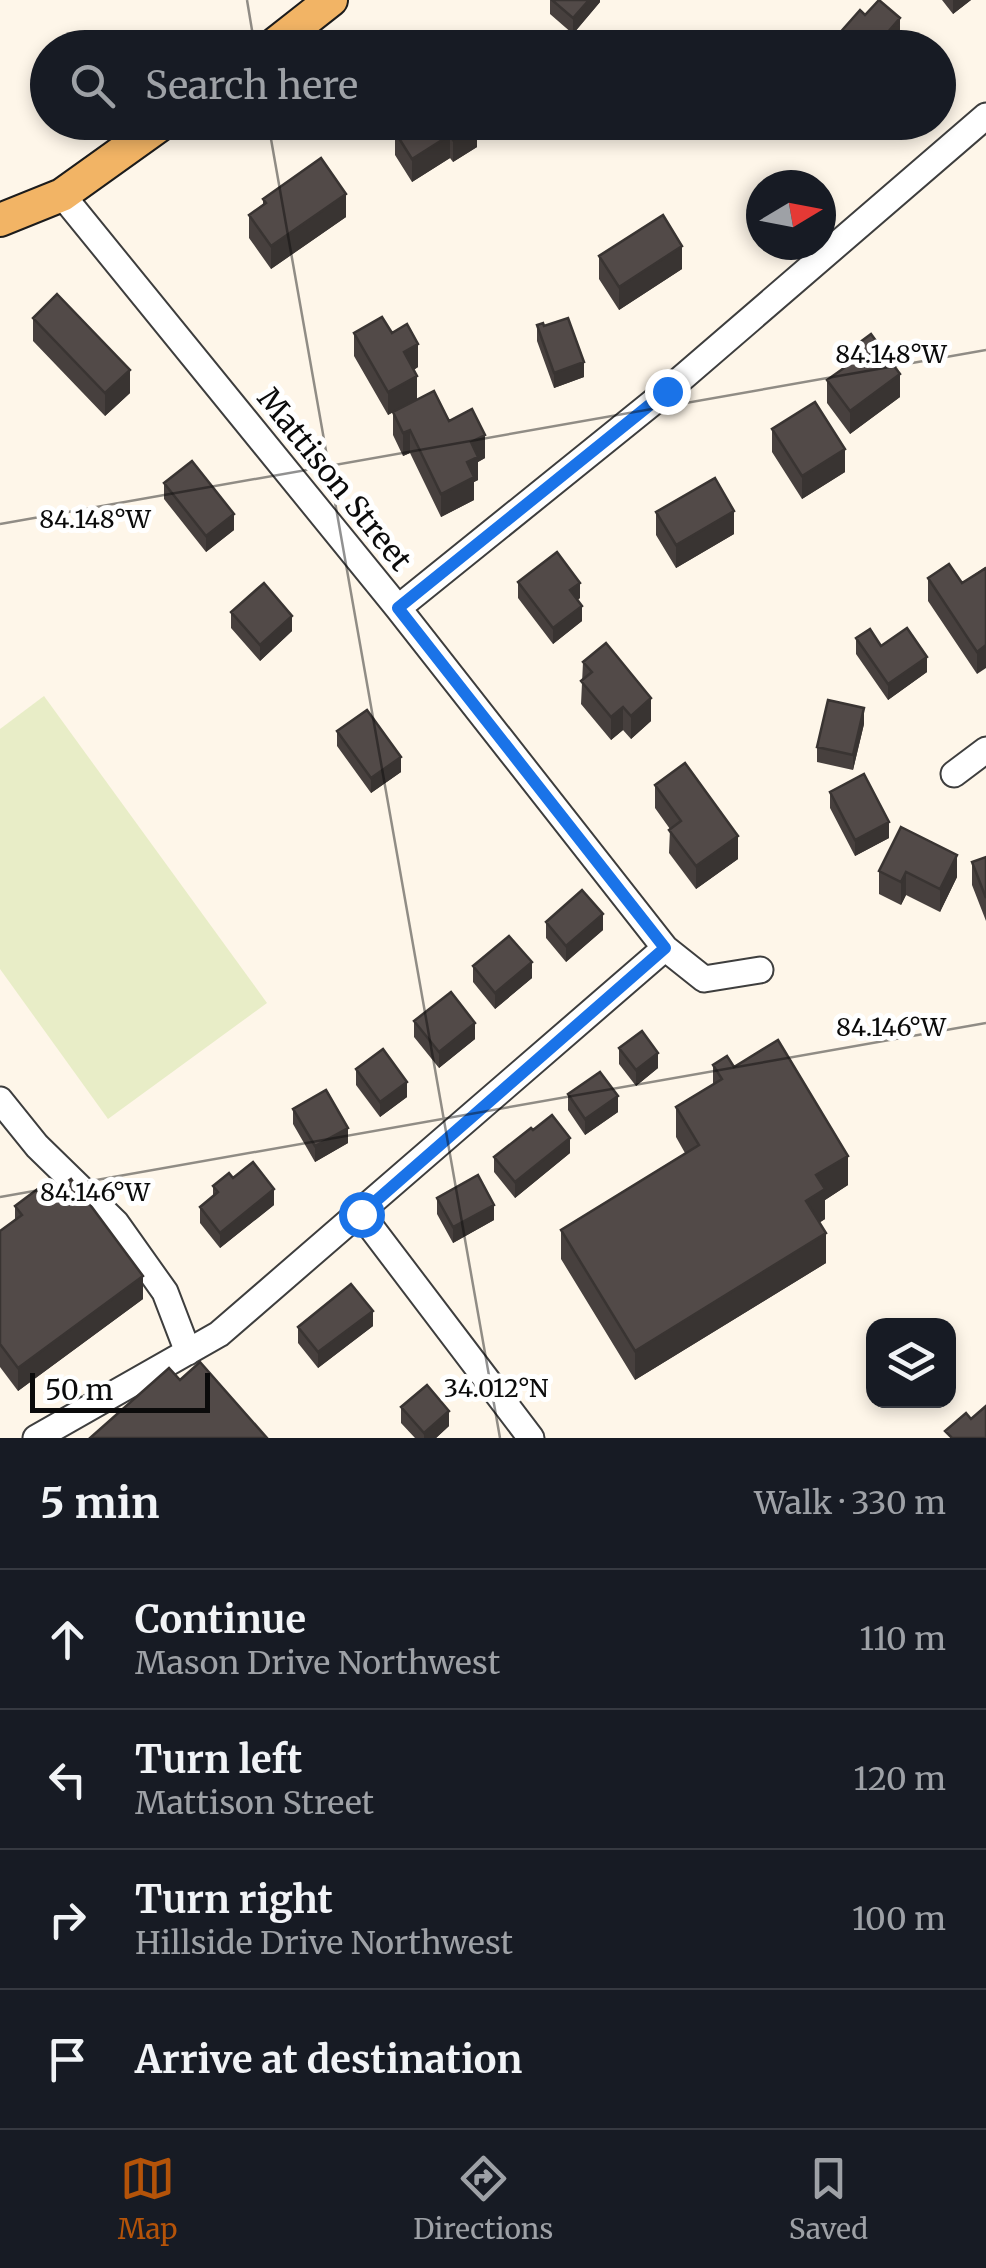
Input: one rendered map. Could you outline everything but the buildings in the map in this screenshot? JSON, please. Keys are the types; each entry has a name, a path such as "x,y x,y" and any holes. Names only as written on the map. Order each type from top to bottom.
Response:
{"main road":[{"path":"293,30 331,0"},
{"path":"0,220 62,195 139,140"}],"street":[{"path":"398,608 667,391 986,116"},
{"name":"Mattison Street","path":"62,195 398,608 665,948 704,978 760,970"},
{"path":"954,774 986,750"},
{"path":"36,1438 219,1334 665,948"},
{"path":"0,1100 38,1146 116,1223 165,1292 188,1352"},
{"path":"361,1214 531,1438"}],"green space":[{"path":"44,696 267,1003 108,1119 0,969 0,729"}],"route":[{"path":"361,1214 665,948 398,608 667,391"}]}
